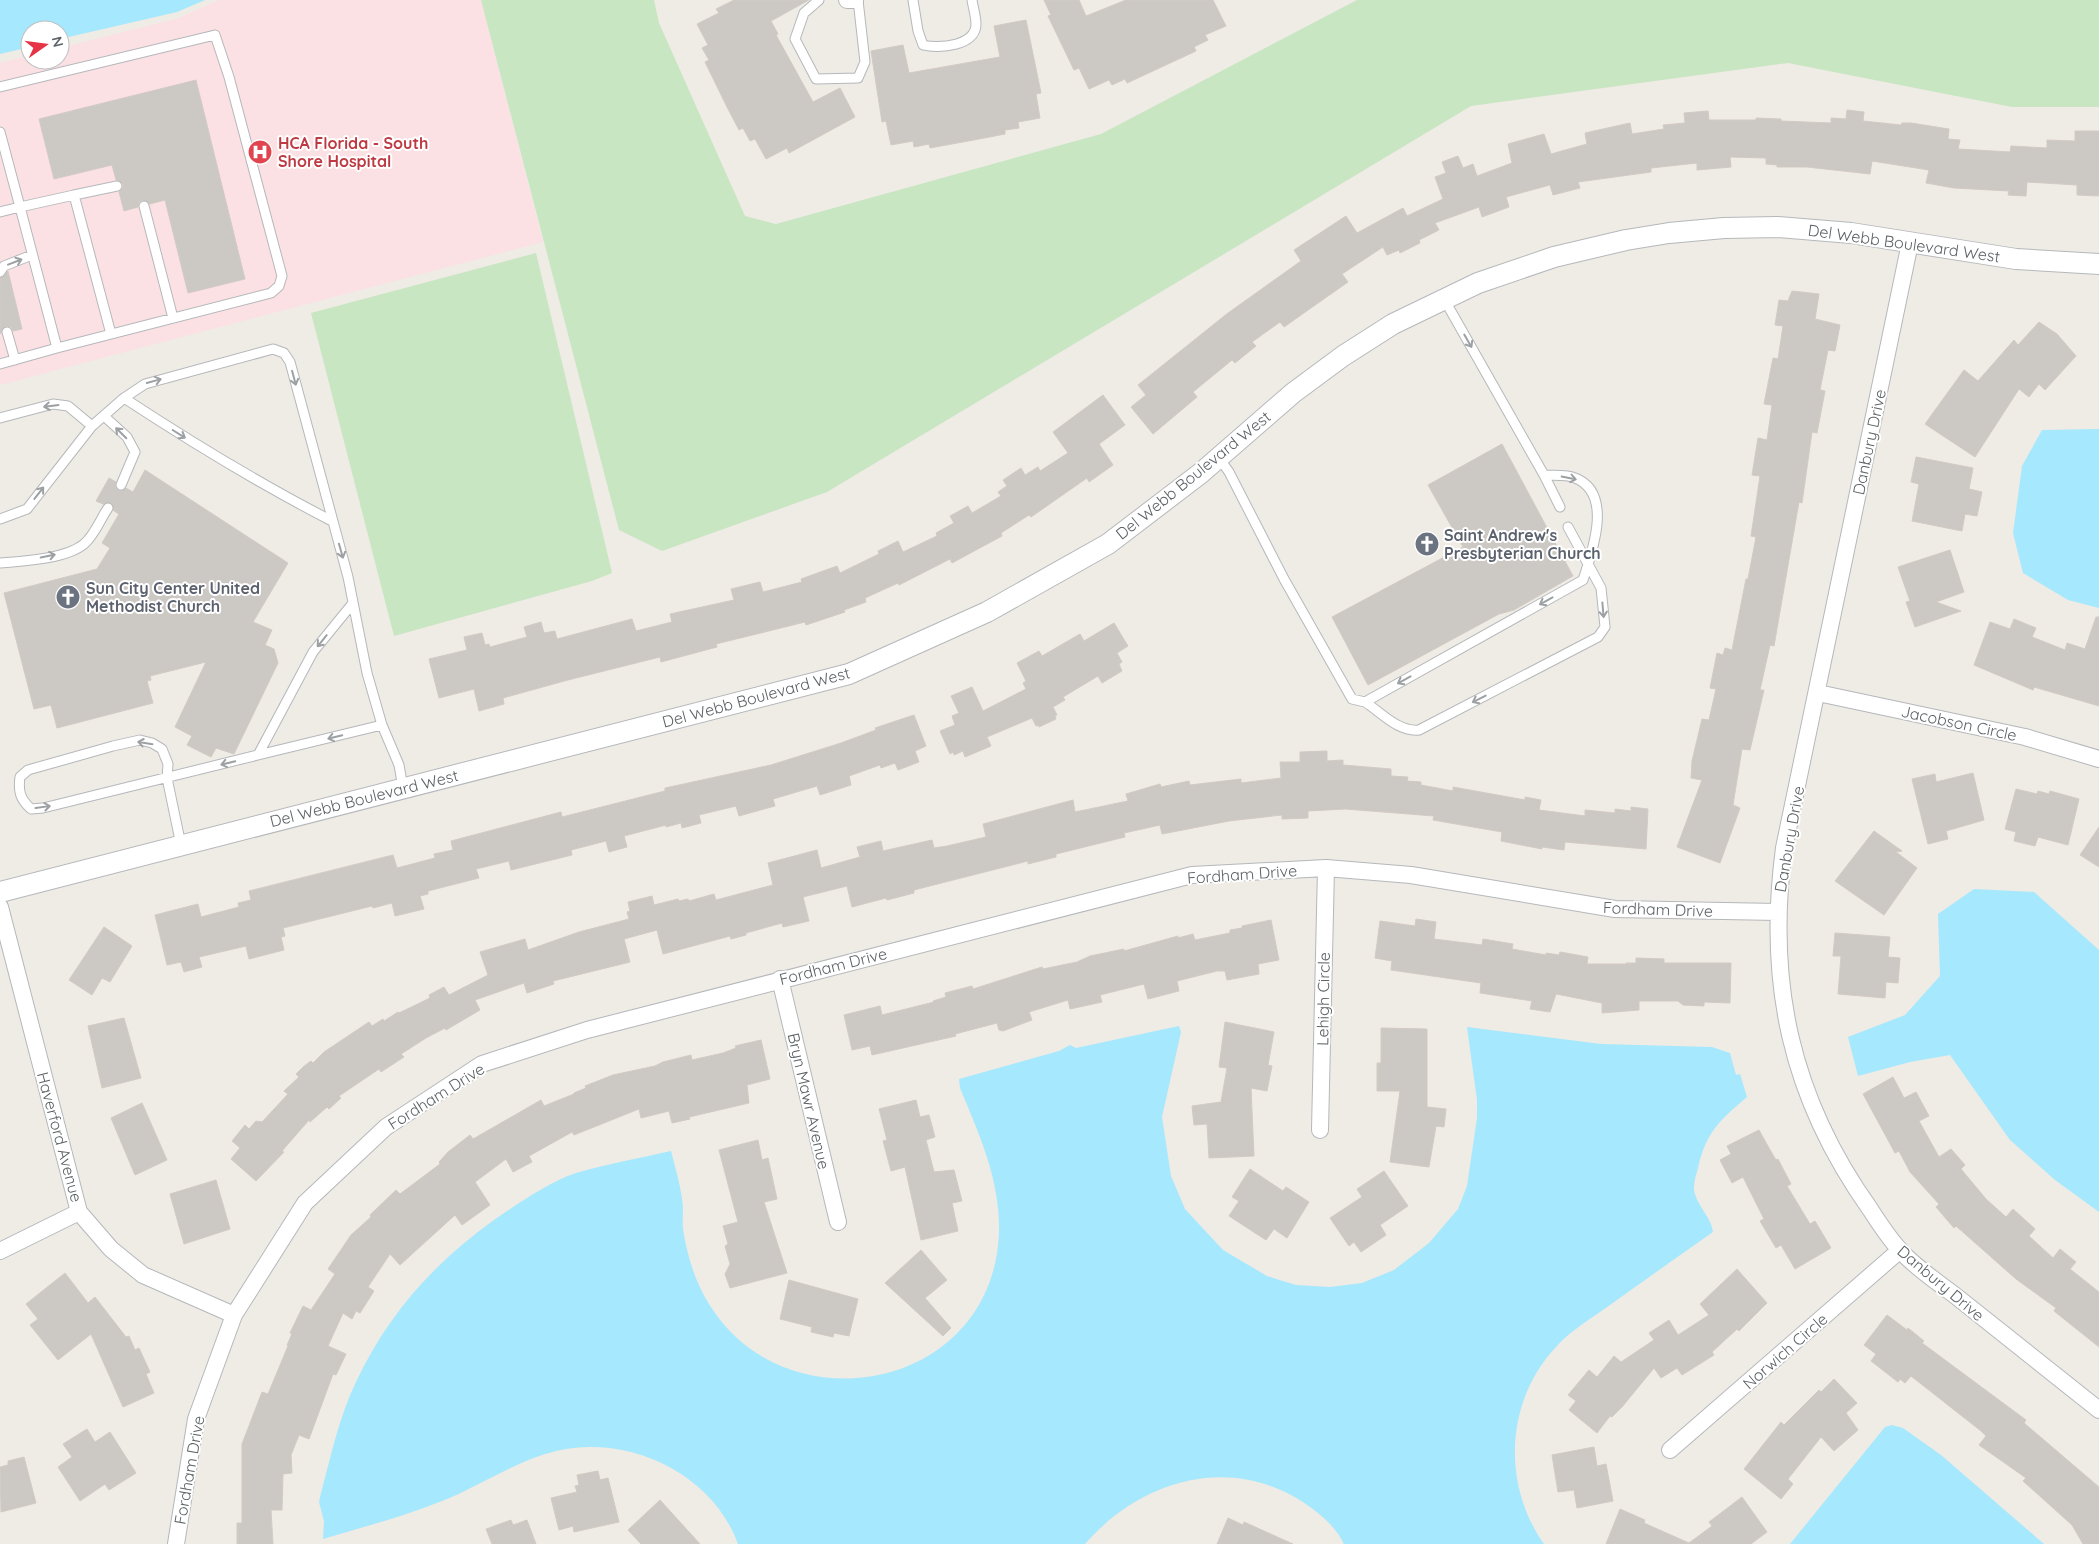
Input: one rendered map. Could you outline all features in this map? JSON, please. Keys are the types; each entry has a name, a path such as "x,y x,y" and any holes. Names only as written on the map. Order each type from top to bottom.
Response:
{"street":[{"path":"848,0 856,0"},
{"name":"Del Webb Boulevard West","path":"0,892 850,674 987,612 1108,544 1219,458 1316,375 1393,324 1444,298 1507,272 1564,254 1626,240 1669,233 1724,228 1778,227 1851,233 2016,259 2099,264"},
{"name":"Danbury Drive","path":"1910,243 1818,693 1784,848 1778,912 1782,992 1790,1036 1802,1081 1819,1125 1834,1154 1899,1251 2099,1410"},
{"name":"Jacobson Circle","path":"1818,693 2041,741 2099,759"},
{"name":"Fordham Drive","path":"176,1544 196,1419 234,1315 305,1203 386,1127 482,1064 587,1030 780,979 1192,875 1326,868 1411,875 1615,909 1778,912"},
{"name":"Lehigh Circle","path":"1320,1130 1326,868"},
{"name":"Haverford Avenue","path":"0,907 79,1212 111,1249 143,1275 234,1315"},
{"name":"Bryn Mawr Avenue","path":"780,979 838,1222"},
{"path":"0,1251 79,1212"},
{"name":"Norwich Circle","path":"1670,1450 1899,1251"}],"lane":[{"path":"819,0 804,13 795,39 816,78 858,78 866,62 856,0"},
{"path":"913,0 918,31 924,45 933,47 965,41 974,33 976,25 972,0"},
{"path":"0,87 214,35 229,77 282,276 279,286 271,294 0,364"},
{"path":"0,132 57,348"},
{"path":"0,212 117,186"},
{"path":"74,195 111,334"},
{"path":"144,206 173,318"},
{"path":"0,272 4,266 32,255"},
{"path":"1444,298 1544,475 1560,507"},
{"path":"6,332 15,360"},
{"path":"0,519 27,509 92,426 124,398 145,384 273,349 284,353 290,362 348,577 367,673 382,725 399,765 403,788"},
{"path":"124,398 187,439 288,498 332,521"},
{"path":"0,418 53,404 68,406 92,426"},
{"path":"104,416 127,438 134,452 122,485"},
{"path":"1219,458 1229,472 1284,580 1352,699 1365,702 1396,725 1409,731 1419,730 1598,637 1605,627 1601,588 1568,527"},
{"path":"1365,702 1584,580 1599,522 1597,504 1590,490 1575,478 1544,475"},
{"path":"0,563 28,561 68,552 84,544 108,508"},
{"path":"258,756 313,652 352,602"},
{"path":"181,845 167,778 168,764 162,749 152,743 140,740 28,770 20,777 19,787 22,800 30,809 43,808 167,778 258,756 382,725"}],"shaded area":[{"name":"HCA Florida - South Shore Hospital","path":"219,0 481,0 543,242 0,385 0,63 20,58 20,70 70,70 70,45 179,18"}],"green space":[{"path":"481,0 654,0 659,23 745,216 776,224 1101,134 1357,0 2099,0 2099,107 2012,107 1788,63 1471,106 827,492 662,551 619,530"},
{"path":"536,253 612,573 592,581 394,636 311,313"}],"water":[{"path":"0,0 205,0 177,12 70,37 70,20 20,20 20,49 0,54"},
{"path":"2099,429 2099,608 2068,600 2023,573 2013,533 2022,466 2042,430"},
{"path":"1974,889 2034,892 2099,950 2099,1212 2055,1180 2010,1140 1950,1055 1910,1062 1858,1076 1848,1037 1905,1015 1940,976 1938,914"},
{"path":"1179,1026 1181,1032 1162,1117 1171,1176 1185,1209 1223,1250 1267,1276 1296,1285 1330,1287 1362,1283 1394,1270 1429,1243 1458,1209 1467,1186 1477,1118 1477,1100 1467,1027 1601,1044 1712,1047 1730,1053 1736,1075 1740,1074 1747,1097 1722,1120 1710,1136 1701,1156 1694,1184 1697,1199 1710,1222 1713,1232 1568,1335 1539,1369 1527,1392 1519,1418 1515,1444 1516,1470 1521,1496 1530,1521 1544,1544 1344,1544 1336,1530 1312,1508 1298,1499 1270,1486 1241,1479 1212,1478 1184,1482 1157,1491 1131,1505 1107,1522 1085,1544 738,1544 726,1519 709,1497 688,1478 664,1464 638,1454 611,1448 583,1447 541,1455 427,1507 323,1539 324,1521 319,1502 336,1437 350,1395 383,1334 414,1292 452,1254 494,1220 554,1182 576,1173 671,1151 683,1206 683,1229 689,1258 696,1277 709,1304 741,1341 780,1366 824,1377 869,1377 912,1364 950,1340 979,1305 996,1259 999,1214 996,1193 985,1150 960,1088 959,1079 1059,1051 1070,1045 1076,1048"},
{"path":"1892,1425 1903,1428 1941,1455 2044,1544 1790,1544 1885,1427"}],"building":[{"path":"734,0 809,0 771,21 778,34 776,35 813,102 840,88 855,117 789,153 787,148 766,159 755,139 750,141 743,128 739,130 727,107 705,62 709,60 702,48 708,45 697,24 719,13 716,9"},
{"path":"1044,0 1079,0 1086,16 1126,0 1213,0 1226,26 1205,35 1208,40 1194,47 1196,51 1127,83 1125,79 1112,85 1109,80 1089,89 1079,68 1074,70 1048,16 1051,15"},
{"path":"1026,20 1041,93 1036,94 1040,118 1018,122 1019,128 1005,130 1005,134 930,148 929,144 914,147 913,141 891,145 886,121 882,122 871,51 903,45 909,73 1000,57 994,26"},
{"path":"196,80 245,279 188,293 165,200 150,204 143,200 139,202 138,207 124,211 119,192 123,188 123,184 116,180 112,165 54,179 39,119"},
{"path":"1847,110 1864,112 1863,121 1901,125 1902,123 1911,123 1949,129 1948,139 1960,140 1958,149 2010,152 2011,146 2047,148 2047,140 2075,141 2075,131 2099,131 2099,196 2077,195 2077,185 2027,182 2026,196 2008,195 2009,191 1954,188 1926,183 1929,170 1872,161 1870,174 1807,167 1777,167 1777,165 1766,164 1766,158 1730,157 1731,167 1697,170 1697,163 1651,168 1651,172 1578,182 1580,188 1553,195 1550,185 1506,197 1509,207 1482,217 1479,207 1435,223 1439,230 1419,240 1420,243 1400,253 1399,250 1387,255 1383,247 1342,274 1348,282 1284,327 1280,322 1252,342 1256,346 1235,363 1232,360 1193,392 1197,397 1153,434 1131,407 1146,395 1138,385 1228,313 1301,261 1294,250 1346,216 1357,233 1403,208 1407,216 1443,199 1435,177 1446,173 1442,162 1458,156 1463,168 1473,164 1477,176 1512,163 1508,144 1544,134 1551,154 1587,144 1585,133 1630,123 1632,134 1664,129 1663,125 1685,123 1684,113 1708,111 1709,120 1756,120 1756,118 1831,123 1831,118 1846,119"},
{"path":"8,271 22,329 13,331 11,327 6,326 0,334 0,278"},
{"path":"1792,291 1819,294 1815,319 1840,325 1835,351 1828,350 1820,390 1825,391 1817,433 1812,432 1802,503 1799,502 1774,646 1770,645 1760,690 1764,690 1750,750 1742,749 1733,805 1740,808 1720,863 1677,847 1702,780 1691,778 1692,761 1702,719 1709,720 1716,689 1710,688 1717,653 1723,655 1725,648 1732,650 1746,579 1748,579 1756,537 1751,536 1760,476 1752,475 1758,438 1767,440 1772,405 1764,404 1773,358 1778,359 1783,326 1775,325 1779,300 1788,301"},
{"path":"2039,322 2057,334 2076,356 2045,390 2039,384 2029,397 2019,389 1975,457 1925,424 1964,370 1978,381 2014,340 2018,345"},
{"path":"1103,395 1125,425 1099,444 1113,465 1089,482 1087,478 1031,517 1029,515 1001,533 1002,536 952,563 950,559 899,585 898,583 865,598 866,602 844,610 845,612 806,625 805,622 716,644 717,647 661,662 660,657 568,680 503,698 504,704 479,711 474,689 439,698 429,659 467,650 464,637 482,633 485,645 489,644 490,647 527,637 524,627 541,622 544,633 555,631 557,639 632,619 636,631 672,622 670,614 734,600 731,589 760,582 763,592 802,582 801,579 837,566 840,573 879,554 878,551 898,541 903,552 937,536 936,533 954,523 950,516 968,506 972,513 1001,496 998,492 1007,486 1003,480 1021,468 1025,475 1038,467 1040,471 1068,453 1053,432"},
{"path":"1502,444 1573,576 1514,610 1499,614 1368,685 1332,617 1463,547 1428,485"},
{"path":"1916,457 1973,468 1969,489 1982,492 1977,516 1965,514 1962,531 1912,521 1919,484 1911,482"},
{"name":"Sun City Center United Methodist Church","path":"145,470 288,563 253,622 272,630 265,645 274,649 278,663 234,754 216,748 211,757 187,745 192,736 175,727 206,662 150,676 151,680 147,681 153,703 57,728 51,705 34,709 4,593 97,569 110,548 102,543 119,514 114,511 111,503 103,504 96,501 109,478 116,482 115,486 118,490 126,488 133,492"},
{"path":"1950,550 1964,592 1936,602 1961,611 1915,627 1906,602 1910,601 1898,567"},
{"path":"2096,617 2099,617 2099,706 2034,687 2033,690 1974,665 1990,622 2010,629 2014,619 2036,628 2032,637 2065,650 2067,643 2085,649"},
{"path":"1114,623 1128,646 1117,653 1122,662 1119,664 1122,671 1102,683 1098,676 1063,697 1065,700 1053,707 1057,715 1055,716 1056,719 1039,727 1038,725 1036,726 1032,718 987,737 991,746 965,757 963,751 954,755 953,752 950,754 940,731 955,725 952,716 959,713 951,696 972,687 983,711 1026,689 1023,683 1026,681 1017,663 1039,651 1042,656 1080,634 1084,641"},
{"path":"914,715 926,746 915,751 919,762 898,770 895,763 881,768 880,765 849,776 851,785 820,795 817,786 773,799 775,806 739,816 736,806 699,815 701,823 682,828 681,823 666,827 666,825 624,836 627,847 609,852 606,841 571,850 572,855 511,870 509,861 476,869 479,878 428,891 428,894 420,896 424,909 395,916 392,903 373,908 372,906 283,928 285,936 281,937 284,950 249,959 246,946 199,957 202,967 184,972 181,962 167,965 155,915 198,904 201,917 239,907 238,903 251,900 249,891 393,855 397,868 435,858 434,854 453,850 451,841 561,812 562,817 665,791 665,788 771,765 841,743 876,730 875,728"},
{"path":"1327,751 1327,761 1343,760 1343,765 1391,769 1391,776 1408,777 1407,781 1421,782 1421,785 1453,791 1453,787 1525,800 1525,797 1541,800 1539,810 1585,816 1585,810 1615,813 1615,809 1631,811 1631,807 1648,809 1646,849 1565,842 1564,850 1542,847 1542,849 1501,841 1502,832 1433,820 1434,816 1345,809 1308,811 1308,818 1282,819 1282,815 1229,821 1162,834 1160,825 1124,833 1125,837 1056,854 1056,857 1028,864 1028,861 914,890 914,893 852,907 847,886 803,897 809,921 783,927 782,923 731,939 730,936 663,954 657,930 624,939 630,962 553,981 554,984 527,993 524,983 475,1000 480,1010 446,1030 445,1028 426,1038 401,1054 404,1057 381,1072 379,1069 339,1096 341,1098 329,1109 327,1107 310,1122 309,1120 282,1151 284,1152 256,1181 231,1159 240,1148 232,1141 245,1125 249,1129 256,1121 262,1122 288,1094 284,1091 299,1077 296,1074 303,1067 311,1061 313,1063 324,1052 369,1022 372,1026 383,1019 384,1021 398,1012 430,998 429,995 444,987 449,995 488,975 480,952 525,939 528,950 579,932 629,919 627,912 630,911 628,902 652,896 654,905 678,899 679,901 688,899 689,901 714,894 716,900 773,885 768,863 817,850 821,868 860,857 857,847 881,841 883,851 932,840 934,848 947,846 986,837 983,824 1073,800 1075,812 1128,801 1126,794 1160,784 1161,787 1189,781 1190,785 1241,779 1241,783 1281,778 1280,762 1300,762 1300,752"},
{"path":"1973,773 1984,820 1946,831 1948,839 1928,844 1912,779 1935,774 1936,782"},
{"path":"2016,789 2037,794 2038,791 2049,794 2050,791 2079,799 2068,845 2038,837 2035,846 2014,841 2016,832 2005,829"},
{"path":"2099,827 2099,867 2080,855"},
{"path":"1874,831 1902,851 1896,852 1917,868 1884,915 1835,881"},
{"path":"1416,919 1436,922 1434,939 1482,945 1483,939 1513,944 1512,949 1546,955 1546,953 1559,955 1560,952 1588,957 1587,964 1636,963 1636,958 1664,959 1664,963 1731,963 1730,1003 1704,1002 1704,1006 1683,1005 1678,1001 1639,1001 1639,1010 1602,1013 1602,1003 1556,994 1550,1012 1530,1009 1532,1001 1480,993 1481,983 1391,970 1392,961 1375,958 1380,921 1415,926"},
{"path":"1271,920 1279,960 1258,964 1259,974 1227,980 1225,971 1217,971 1177,981 1179,991 1148,999 1144,984 1100,995 1102,1002 1070,1009 1068,1000 1029,1012 1032,1020 1003,1031 999,1030 997,1023 955,1034 956,1036 872,1055 870,1046 852,1050 844,1015 880,1006 882,1015 934,1002 946,997 945,993 972,986 973,989 1042,967 1043,969 1077,962 1090,956 1124,949 1124,951 1178,936 1178,938 1193,934 1195,940 1230,933 1230,930 1242,928 1242,926"},
{"path":"104,927 132,946 110,982 102,978 92,995 69,980"},
{"path":"1835,933 1890,937 1888,957 1900,958 1898,983 1886,982 1885,998 1838,994 1841,956 1833,956"},
{"path":"124,1018 141,1078 102,1088 88,1026"},
{"path":"1225,1022 1274,1032 1268,1065 1272,1066 1267,1091 1251,1088 1254,1156 1209,1158 1207,1124 1194,1125 1192,1106 1221,1102 1227,1068 1219,1067"},
{"path":"1381,1028 1427,1029 1427,1107 1446,1109 1444,1127 1436,1126 1429,1167 1390,1162 1400,1091 1377,1091 1377,1063 1381,1063"},
{"path":"761,1040 770,1079 747,1085 749,1103 689,1117 690,1119 672,1123 669,1111 641,1118 639,1109 574,1135 572,1132 529,1156 532,1162 513,1172 506,1159 475,1182 490,1205 462,1225 455,1215 400,1265 390,1254 368,1287 374,1291 360,1313 356,1311 352,1319 343,1313 328,1346 346,1354 336,1375 333,1374 309,1439 299,1435 291,1455 292,1473 283,1474 282,1510 271,1510 273,1544 237,1544 237,1523 242,1523 242,1444 262,1392 268,1394 288,1346 292,1334 290,1333 303,1306 311,1310 335,1274 328,1269 351,1235 371,1217 370,1215 396,1190 400,1194 440,1164 439,1162 448,1152 470,1135 473,1139 541,1100 544,1106 613,1075 655,1066 691,1055 692,1060 723,1053 736,1048 735,1046"},
{"path":"1893,1077 1904,1098 1916,1092 1929,1116 1919,1121 1939,1157 1951,1149 1965,1165 1961,1169 1986,1199 2006,1217 2013,1209 2035,1229 2029,1236 2053,1258 2060,1249 2076,1262 2070,1269 2099,1292 2099,1347 2054,1311 2056,1308 2016,1279 1956,1226 1954,1228 1936,1207 1939,1204 1910,1172 1899,1151 1895,1153 1863,1094"},
{"path":"916,1100 920,1117 929,1115 935,1137 926,1140 934,1172 954,1170 962,1201 952,1203 958,1231 921,1240 905,1167 891,1171 883,1141 887,1140 879,1109"},
{"path":"142,1103 167,1160 135,1175 111,1118"},
{"path":"1759,1130 1776,1160 1778,1159 1791,1184 1787,1186 1810,1224 1815,1221 1831,1248 1795,1269 1781,1245 1776,1248 1760,1221 1764,1219 1743,1177 1732,1183 1720,1160 1731,1154 1727,1146"},
{"path":"758,1140 762,1160 768,1158 777,1199 764,1202 787,1273 730,1288 725,1274 730,1264 725,1246 728,1244 723,1226 738,1222 719,1150"},
{"path":"1250,1169 1283,1191 1286,1187 1309,1202 1287,1238 1274,1229 1266,1240 1229,1216 1239,1201 1232,1197"},
{"path":"1384,1171 1408,1206 1380,1225 1386,1235 1361,1252 1354,1242 1349,1246 1330,1218 1362,1197 1357,1189"},
{"path":"216,1180 230,1229 184,1244 170,1194"},
{"path":"921,1250 947,1280 925,1298 951,1328 943,1336 885,1283"},
{"path":"1737,1269 1767,1303 1739,1331 1737,1329 1712,1352 1714,1355 1682,1375 1677,1368 1661,1378 1654,1368 1622,1407 1612,1417 1610,1416 1597,1433 1569,1410 1576,1401 1568,1395 1589,1370 1597,1377 1614,1356 1621,1362 1654,1340 1649,1333 1669,1320 1678,1335 1709,1315 1700,1304"},
{"path":"65,1273 88,1303 95,1297 126,1337 129,1336 135,1350 139,1348 150,1372 146,1374 154,1393 123,1407 91,1334 58,1360 30,1325 38,1319 26,1304"},
{"path":"789,1280 858,1299 849,1336 834,1333 833,1337 811,1332 812,1327 780,1319"},
{"path":"1887,1315 1907,1330 1908,1328 1924,1341 1922,1343 2026,1420 2024,1423 2099,1487 2099,1544 2083,1544 2072,1525 2023,1481 2026,1478 1979,1445 1986,1436 1981,1431 1911,1376 1905,1383 1900,1379 1898,1382 1871,1361 1876,1354 1864,1345"},
{"path":"1834,1379 1857,1403 1846,1413 1858,1430 1834,1451 1821,1437 1788,1479 1793,1484 1781,1499 1744,1469 1781,1422 1784,1425 1819,1390 1821,1392"},
{"path":"87,1429 95,1442 110,1432 136,1473 109,1490 105,1484 80,1501 58,1467 72,1457 63,1444"},
{"path":"1594,1447 1597,1466 1606,1464 1613,1501 1577,1508 1574,1490 1558,1492 1552,1455"},
{"path":"24,1457 36,1503 1,1512 0,1467 8,1465 8,1461"},
{"path":"598,1471 600,1480 608,1478 619,1522 574,1532 573,1526 559,1530 551,1498 577,1492 575,1486 579,1485 577,1475"},
{"path":"1742,1497 1767,1532 1751,1544 1606,1544 1620,1509 1645,1520 1644,1523 1689,1543 1712,1526 1709,1522"},
{"path":"660,1500 700,1544 641,1544 628,1530"},
{"path":"1228,1518 1243,1525 1244,1522 1293,1544 1217,1544"},
{"path":"511,1520 513,1525 527,1520 536,1544 492,1544 486,1529"}],"place":[{"name":"HCA Florida - South Shore Hospital","path":"260,152"},
{"name":"Saint Andrew's Presbyterian Church","path":"1427,544"},
{"name":"Sun City Center United Methodist Church","path":"68,597"}]}
